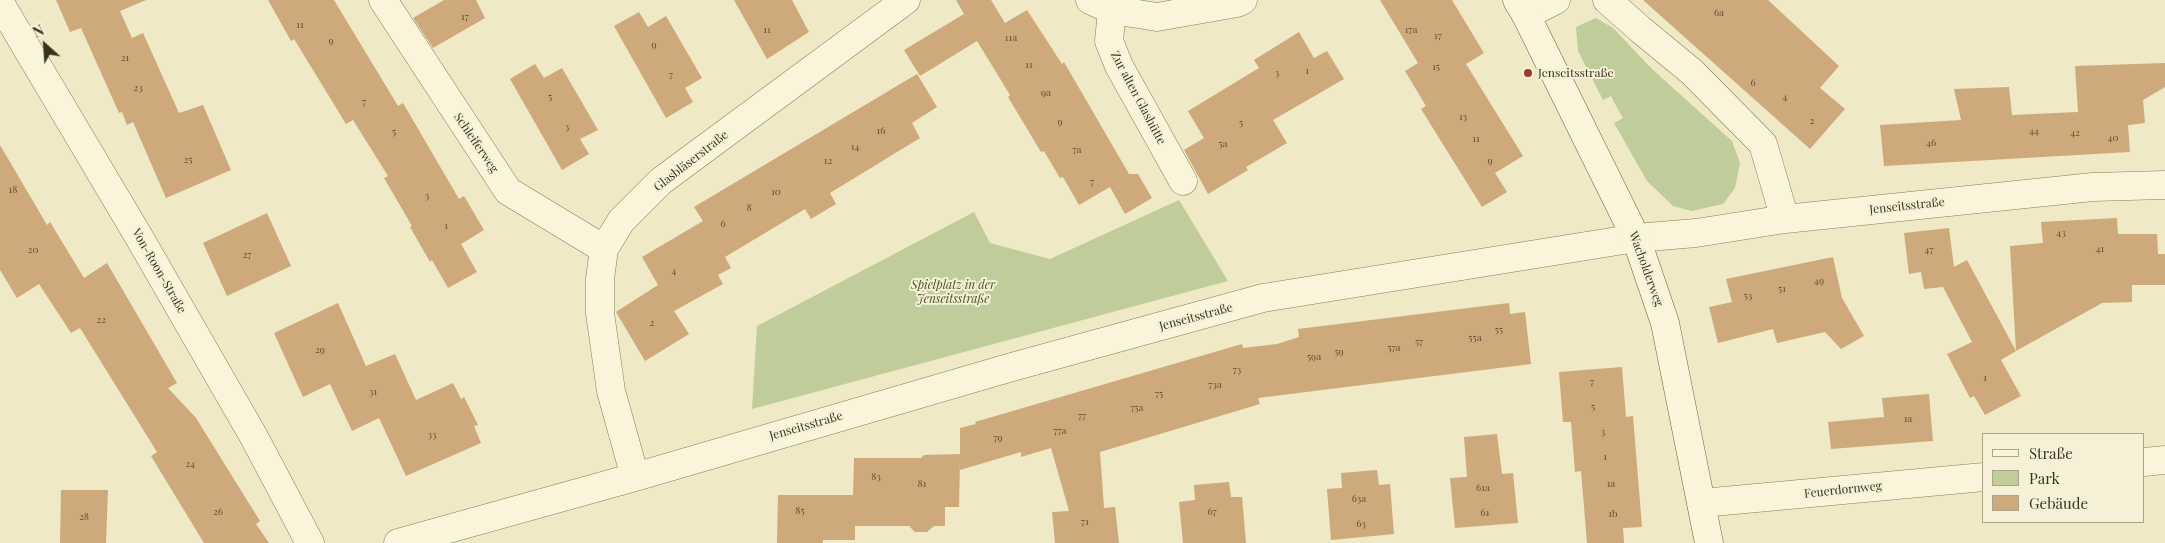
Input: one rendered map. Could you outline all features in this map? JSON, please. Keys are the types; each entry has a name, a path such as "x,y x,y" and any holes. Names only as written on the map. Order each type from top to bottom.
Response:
{"street":[{"name":"Schleiferweg","path":"383,0 508,191 604,249"},
{"name":"Glasbläserstraße","path":"634,477 611,391 600,313 600,279 604,249 621,221 661,181 906,0"},
{"name":"Zur alten Glashütte","path":"1183,181 1119,66 1109,41 1101,5 1157,17 1237,3 1243,0"},
{"name":"Wacholderweg","path":"1556,0 1522,7 1636,238 1665,323 1709,543"},
{"path":"1608,0 1692,72 1763,144 1785,219"},
{"name":"Von-Roon-Straße","path":"0,3 192,328 254,437 310,543"},
{"name":"Jenseitsstraße","path":"398,543 1262,298 1636,238 1696,233 1785,219 2093,187 2165,185"},
{"path":"2145,462 2165,460"},
{"name":"Feuerdornweg","path":"1702,503 1982,477"}],"green space":[{"path":"1596,18 1613,28 1652,69 1732,141 1740,163 1735,188 1723,204 1692,211 1673,206 1647,181 1614,123 1623,118 1611,96 1603,100 1578,51 1576,27"},
{"name":"Spielplatz in der Jenseitsstraße","path":"1179,200 1228,281 752,409 757,326 974,212 990,243 1050,259"}],"building":[{"path":"56,0 146,0 120,11 132,38 143,33 179,113 203,105 231,170 166,198 133,122 127,125 122,112 119,113 81,28 70,32"},
{"path":"268,0 334,0 398,106 403,103 459,199 464,196 484,230 461,244 477,272 448,288 432,260 430,262 410,227 412,226 384,178 388,176 353,120 346,124 294,39 291,41"},
{"path":"444,0 476,0 485,18 433,48 413,18"},
{"path":"734,0 792,0 809,32 767,59"},
{"path":"956,0 991,0 1005,23 1027,10 1062,64 1064,62 1129,174 1138,174 1152,198 1125,214 1110,187 1079,205 1063,177 1060,178 1044,151 1041,152 1008,97 1010,95 977,41 920,76 904,50 964,14"},
{"path":"1380,0 1452,0 1484,53 1466,64 1523,156 1495,173 1507,192 1482,207 1421,109 1426,106 1405,71 1418,63"},
{"path":"1643,0 1768,0 1839,66 1820,88 1845,109 1810,149"},
{"path":"639,12 648,27 666,16 702,78 685,88 693,102 666,118 614,26"},
{"path":"1299,32 1314,58 1327,51 1344,79 1273,120 1287,143 1246,167 1248,170 1208,194 1184,150 1204,138 1188,111 1259,68 1254,60"},
{"path":"2165,63 2165,87 2143,100 2145,123 2128,125 2130,152 1884,166 1880,125 1961,120 1954,89 2009,87 2012,115 2078,112 2075,66"},
{"path":"535,64 544,78 562,68 598,130 580,139 589,154 562,170 510,79"},
{"path":"917,74 937,107 912,123 920,138 830,193 836,204 811,219 805,209 725,257 731,268 718,275 723,284 674,311 689,334 645,361 616,312 658,285 642,257 703,221 694,207"},
{"path":"0,145 47,225 50,222 84,278 107,263 177,383 168,388 196,418 260,521 256,524 269,543 204,543 151,456 157,452 80,328 71,333 39,284 17,298 0,270"},
{"path":"267,213 291,266 227,296 203,243"},
{"path":"2117,218 2118,234 2157,234 2158,254 2165,254 2165,285 2132,285 2132,302 2102,303 2016,351 2010,246 2043,243 2041,222"},
{"path":"1949,228 1954,267 1967,260 2016,351 2001,360 2021,396 1985,415 1974,396 1970,398 1947,354 1972,342 1943,287 1924,289 1921,272 1909,274 1904,233"},
{"path":"1833,257 1842,298 1864,336 1841,349 1825,332 1777,343 1773,329 1718,343 1709,307 1732,302 1726,279"},
{"path":"338,303 366,366 395,354 416,400 453,383 461,399 464,397 478,425 474,426 481,443 406,476 379,418 352,431 330,384 303,397 274,333"},
{"path":"1509,303 1510,314 1525,312 1531,364 1258,398 1260,404 1100,452 1104,508 1115,507 1119,543 1055,543 1052,512 1069,511 1051,448 1021,457 1021,452 960,470 960,461 959,507 945,507 945,526 934,526 927,532 915,532 909,526 855,526 855,540 823,540 823,543 777,543 778,495 853,495 854,458 921,458 924,455 960,454 960,428 976,424 975,422 1242,344 1243,348 1277,344 1299,337 1298,329"},
{"path":"1622,367 1626,417 1633,416 1642,527 1623,528 1624,543 1587,543 1581,471 1575,472 1571,422 1563,422 1559,372"},
{"path":"1929,394 1933,441 1831,449 1828,422 1884,417 1882,398"},
{"path":"1497,434 1502,474 1513,473 1518,523 1455,528 1450,478 1467,477 1464,437"},
{"path":"1377,470 1379,485 1390,484 1394,534 1331,540 1327,489 1342,488 1341,473"},
{"path":"1229,482 1231,497 1242,497 1246,543 1183,543 1179,502 1195,500 1194,485"},
{"path":"61,490 108,490 106,543 60,543"}],"place":[{"name":"Jenseitsstraße","path":"1528,73"}]}
